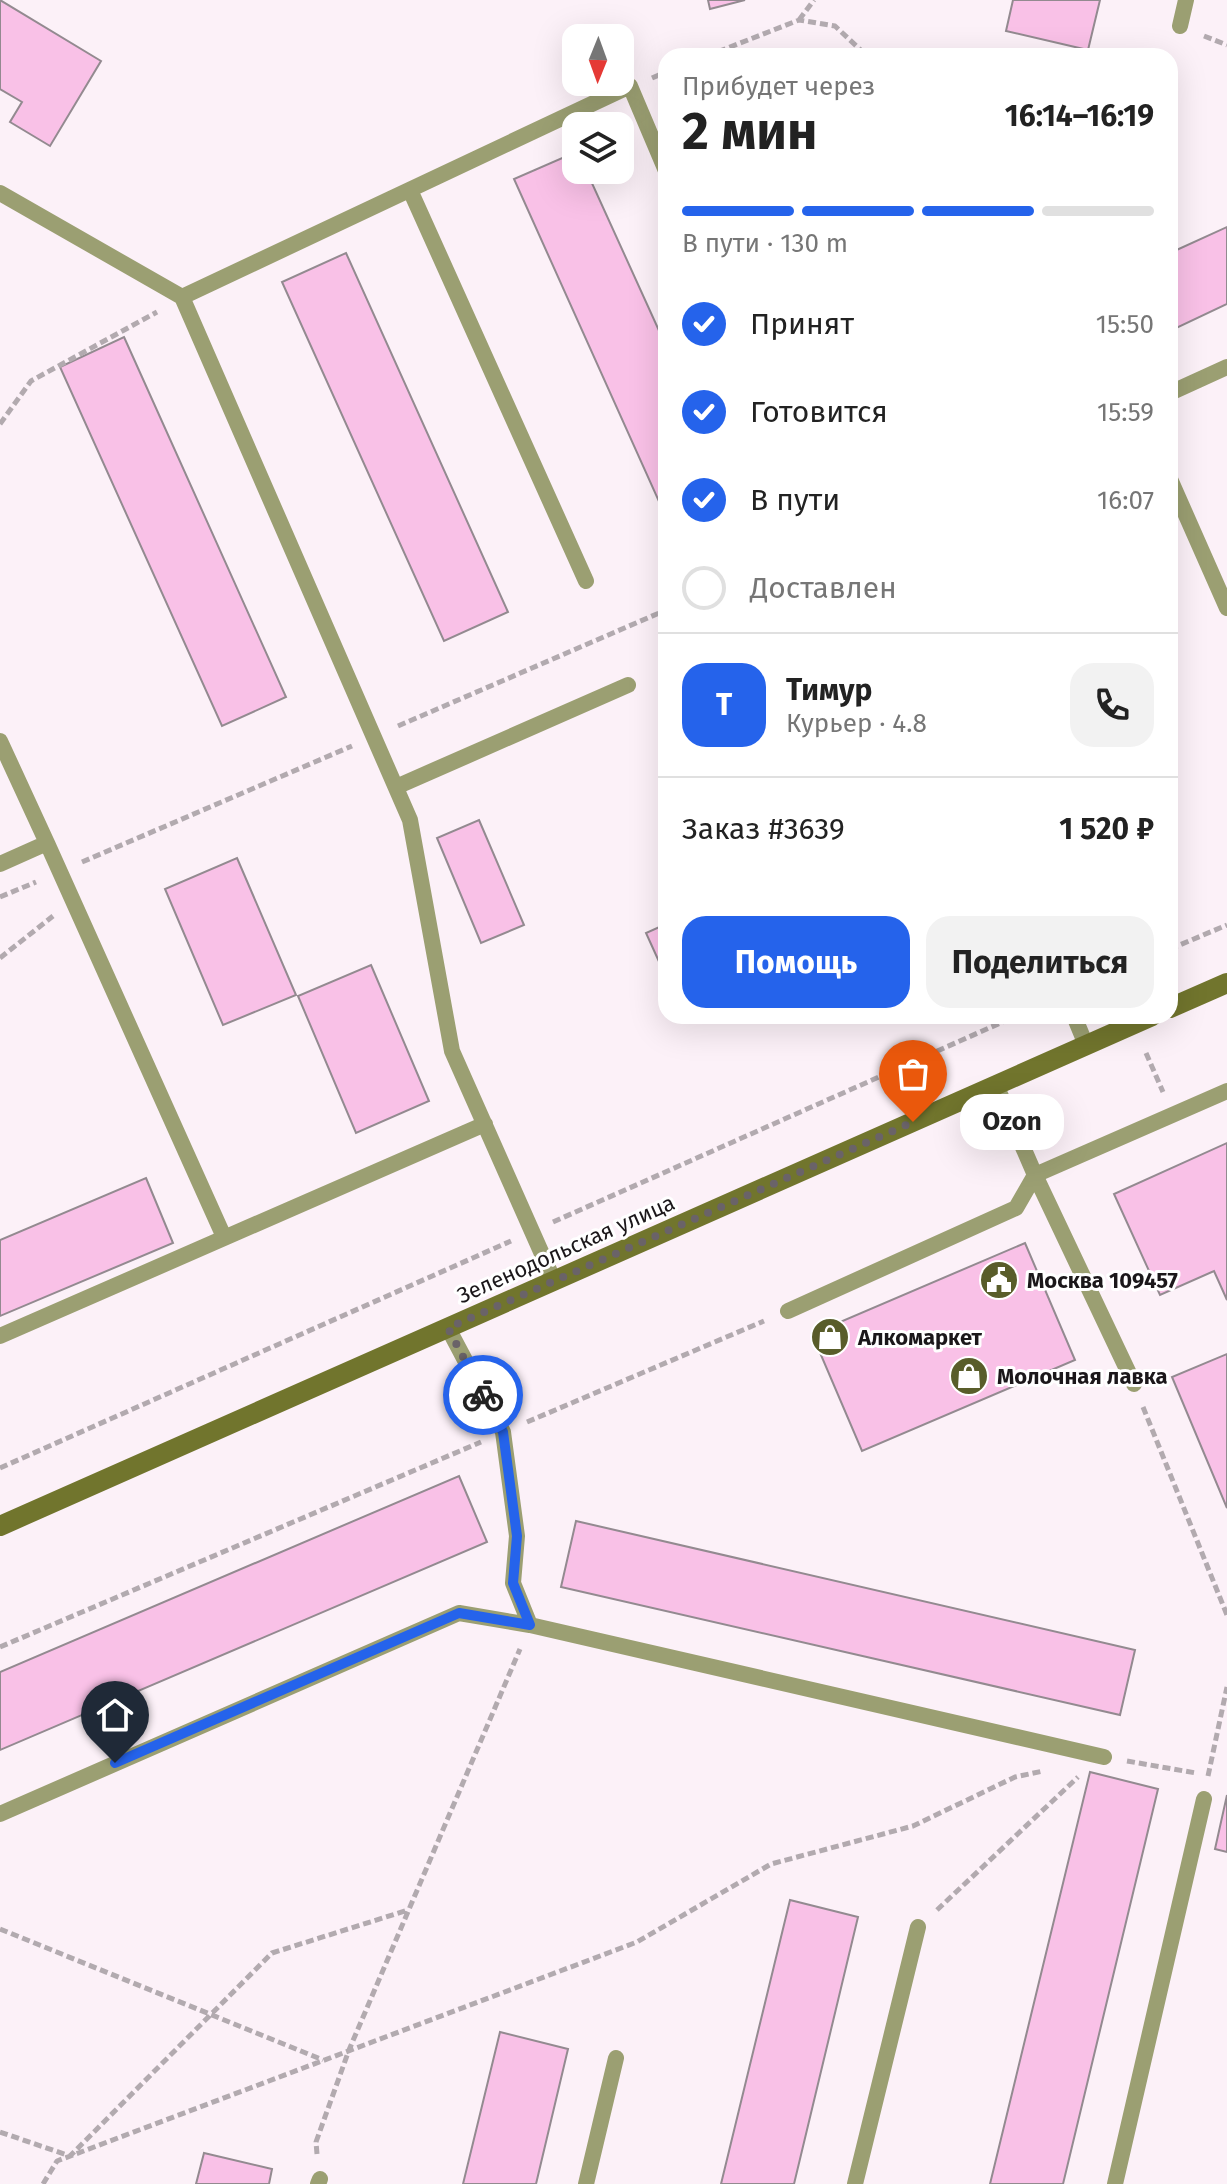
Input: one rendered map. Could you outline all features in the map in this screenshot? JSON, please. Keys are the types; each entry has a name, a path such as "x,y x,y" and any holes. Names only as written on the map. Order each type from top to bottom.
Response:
{"street":[{"path":"1178,1004 1227,983"},
{"name":"Зеленодольская улица","path":"0,1526 1134,1024"}],"lane":[{"path":"1180,26 1186,0"},
{"path":"182,297 630,86 658,152"},
{"path":"410,190 586,581"},
{"path":"0,193 182,297 410,820 452,1051 554,1281"},
{"path":"1178,389 1227,367"},
{"path":"1178,497 1227,608"},
{"path":"396,787 628,685"},
{"path":"0,741 224,1237"},
{"path":"0,864 47,843"},
{"path":"1077,1024 1086,1045"},
{"path":"996,1085 1134,1384"},
{"path":"788,1311 1016,1208 1035,1175 1227,1091"},
{"path":"0,1336 485,1124"},
{"path":"448,1328 503,1432 517,1536 513,1583 530,1625"},
{"path":"0,1814 459,1613 530,1625 1104,1757"},
{"path":"1115,2184 1204,1799"},
{"path":"855,2184 918,1927"},
{"path":"586,2184 616,2058"}],"path":[{"path":"799,20 814,0"},
{"path":"727,48 799,20 835,26 858,48"},
{"path":"0,424 31,381 182,297"},
{"path":"0,897 658,613"},
{"path":"0,958 73,901"},
{"path":"1178,946 1227,925"},
{"path":"1146,1053 1174,1114"},
{"path":"0,1647 788,1311"},
{"path":"1134,1384 1227,1615"},
{"path":"319,2181 316,2142 349,2050 530,1625"},
{"path":"1204,1799 1227,1687"},
{"path":"918,1927 1098,1759 1104,1757 1209,1775"},
{"path":"43,2184 57,2161 637,1942 771,1864 913,1826 1015,1777 1056,1768"},
{"path":"70,2156 272,1953 409,1910"},
{"path":"0,1929 324,2060"},
{"path":"0,2132 70,2156"}],"building":[{"path":"0,0 101,61 50,146 10,122 22,102 0,89"},
{"path":"708,0 745,0 710,9"},
{"path":"1013,0 1100,0 1088,48 1006,31"},
{"path":"562,158 562,184 592,184 658,328 658,499 514,179"},
{"path":"1227,227 1227,304 1178,327 1178,249"},
{"path":"346,253 508,612 444,641 282,282"},
{"path":"124,337 286,697 222,726 60,367"},
{"path":"479,820 524,925 481,943 437,838"},
{"path":"237,858 296,995 223,1025 165,889"},
{"path":"658,928 658,959 646,933"},
{"path":"371,965 429,1101 356,1133 298,996"},
{"path":"1227,1143 1227,1300 1214,1271 1160,1295 1114,1194"},
{"path":"146,1178 173,1243 0,1316 0,1240"},
{"path":"1025,1243 1075,1360 862,1451 812,1334"},
{"path":"1227,1354 1227,1508 1172,1377"},
{"path":"459,1476 487,1542 0,1750 0,1672"},
{"path":"576,1521 1135,1650 1120,1715 561,1587"},
{"path":"1090,1772 1158,1789 1063,2184 990,2184"},
{"path":"1227,1795 1227,1852 1215,1849"},
{"path":"790,1900 858,1917 794,2184 721,2184"},
{"path":"500,2032 568,2049 536,2184 463,2184"},
{"path":"204,2153 272,2169 269,2184 196,2184"}],"way so far":[{"path":"483,1395 448,1328 913,1122"}],"place":[{"name":"Ozon","path":"913,1122"},
{"name":"Москва 109457","path":"999,1280"},
{"name":"Алкомаркет","path":"830,1337"},
{"name":"Молочная лавка","path":"969,1376"}],"route":[{"path":"115,1763 459,1613 530,1625 513,1583 517,1536 503,1432 483,1395"}]}
